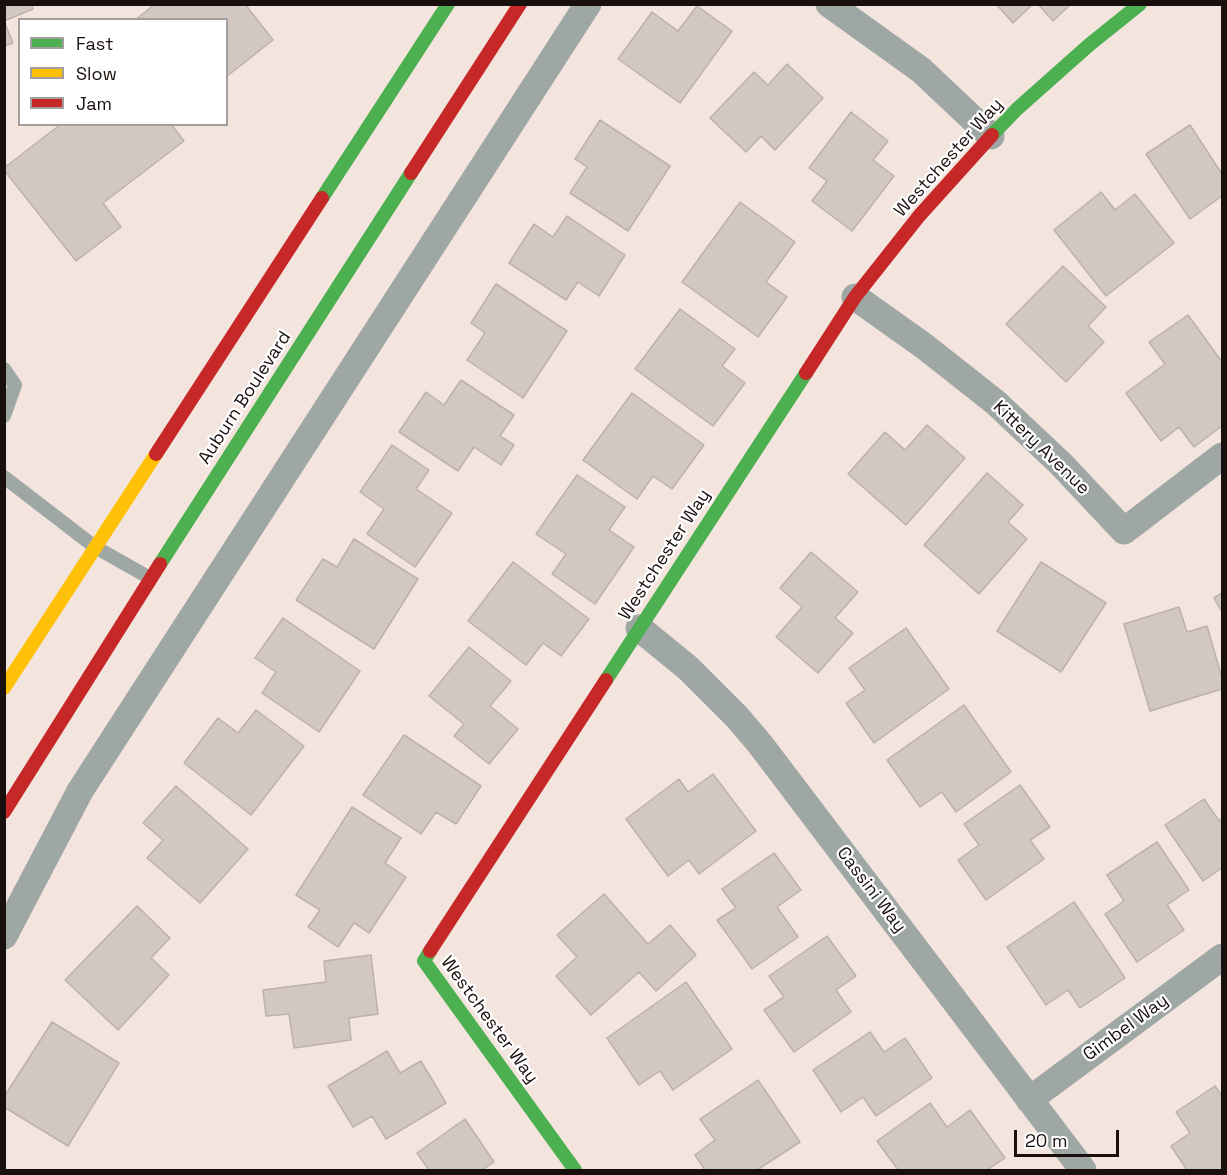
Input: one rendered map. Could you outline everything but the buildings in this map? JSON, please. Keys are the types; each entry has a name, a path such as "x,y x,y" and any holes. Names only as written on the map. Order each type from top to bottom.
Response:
{"main road":[{"path":"4,688 448,4"},
{"name":"Auburn Boulevard","path":"4,813 151,578 520,4"},
{"name":"Westchester Way","path":"575,1170 424,961 855,297 918,216 1017,109 1089,45 1140,4"}],"street":[{"path":"4,936 80,792 588,4"},
{"path":"829,4 921,70 991,136"},
{"name":"Kittery Avenue","path":"855,297 924,345 995,402 1061,464 1124,531 1222,456"},
{"name":"Cassini Way","path":"639,628 688,668 737,717 760,744 1083,1170"},
{"name":"Gimbel Way","path":"1029,1100 1222,957"}],"lane":[{"path":"4,369 15,385 4,416"},
{"path":"4,477 95,547 151,578"}],"traffic: fast":[{"path":"322,198 448,4"},
{"path":"992,135 1017,109 1089,45 1140,4"},
{"path":"160,564 411,173"},
{"path":"606,680 806,373"},
{"path":"430,951 424,961 575,1170"}],"traffic: slow":[{"path":"4,688 156,454"}],"traffic: jam":[{"path":"411,173 520,4"},
{"path":"806,373 855,297 919,216 992,135"},
{"path":"156,454 322,198"},
{"path":"4,812 160,564"},
{"path":"430,951 606,680"}]}
